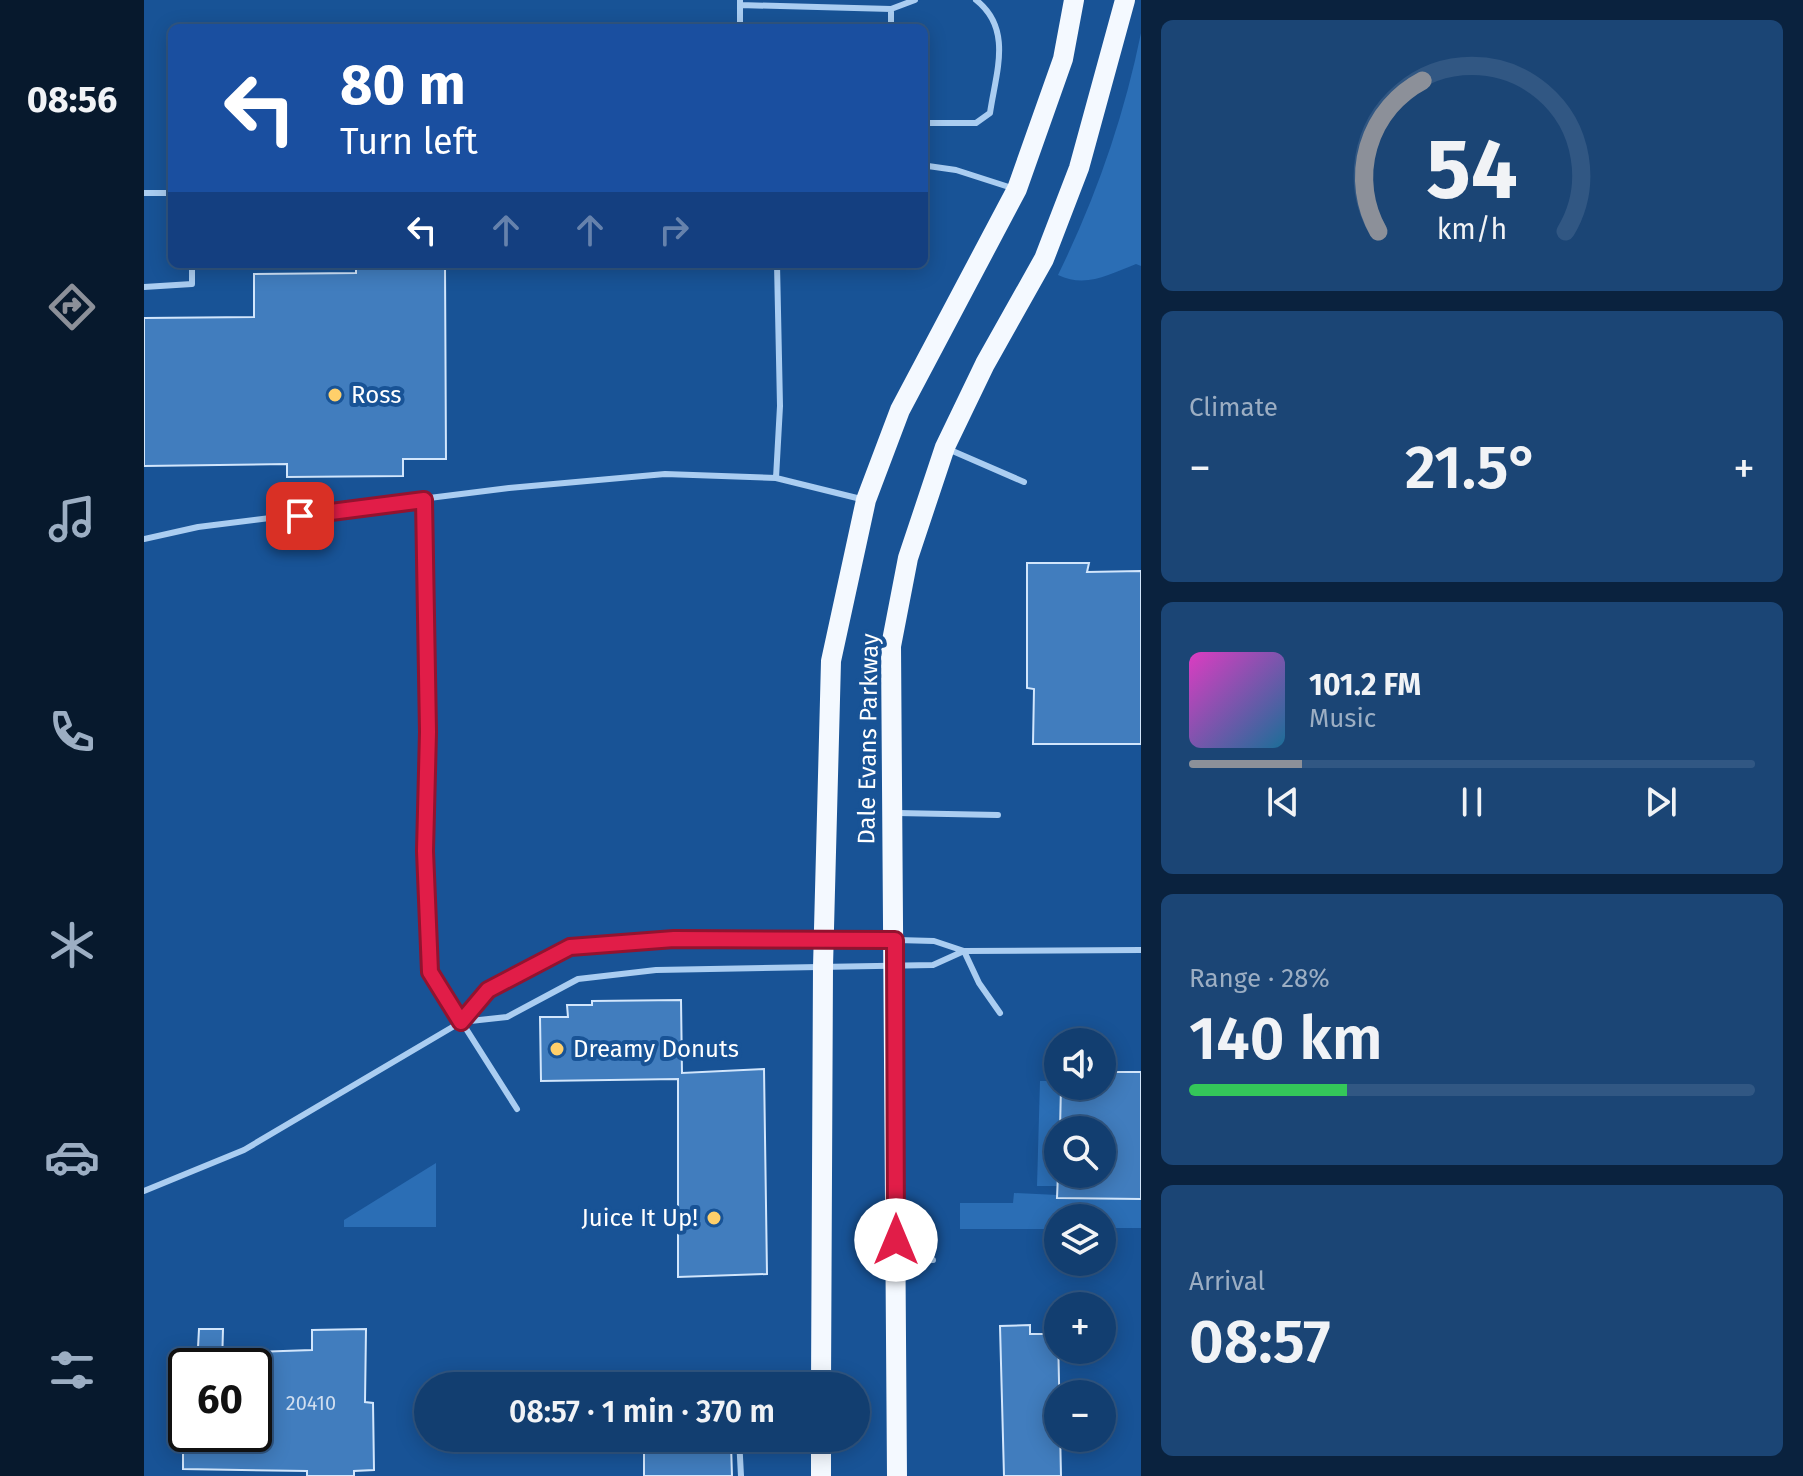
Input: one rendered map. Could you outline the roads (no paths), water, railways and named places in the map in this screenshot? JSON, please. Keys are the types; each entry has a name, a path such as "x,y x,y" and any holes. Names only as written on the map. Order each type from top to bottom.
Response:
{"main road":[{"name":"Dale Evans Parkway","path":"821,1372 823,967 831,661 866,500 900,410 1017,189 1063,59 1074,0"},
{"name":"Dale Evans Parkway","path":"897,1476 891,646 908,558 945,447 985,364 1044,259 1079,168 1125,0"},
{"path":"821,1452 821,1476"}],"lane":[{"path":"740,24 740,2 891,9 915,0"},
{"path":"928,123 976,123 990,113 1000,49 996,19 976,0"},
{"path":"891,9 891,24"},
{"path":"928,166 956,170 1017,189"},
{"path":"144,193 168,193"},
{"path":"144,287 192,284 192,268"},
{"path":"776,478 780,406 777,268"},
{"path":"945,447 1024,482"},
{"path":"144,539 198,527 591,478 665,474 776,478 866,500"},
{"path":"424,500 428,732 425,851 430,972 517,1109"},
{"path":"892,813 998,815"},
{"path":"144,1191 244,1150 461,1022 488,990 570,947 674,939 824,938 934,941 964,951 1141,950"},
{"path":"461,1022 507,1017 578,979 656,970 933,965 964,951"},
{"path":"964,951 979,983 1000,1013"},
{"path":"896,1261 933,1260"},
{"path":"740,1452 741,1476"}],"place":[{"name":"Ross","path":"335,395"},
{"name":"Dreamy Donuts","path":"557,1049"},
{"name":"Juice It Up!","path":"714,1218"}]}
